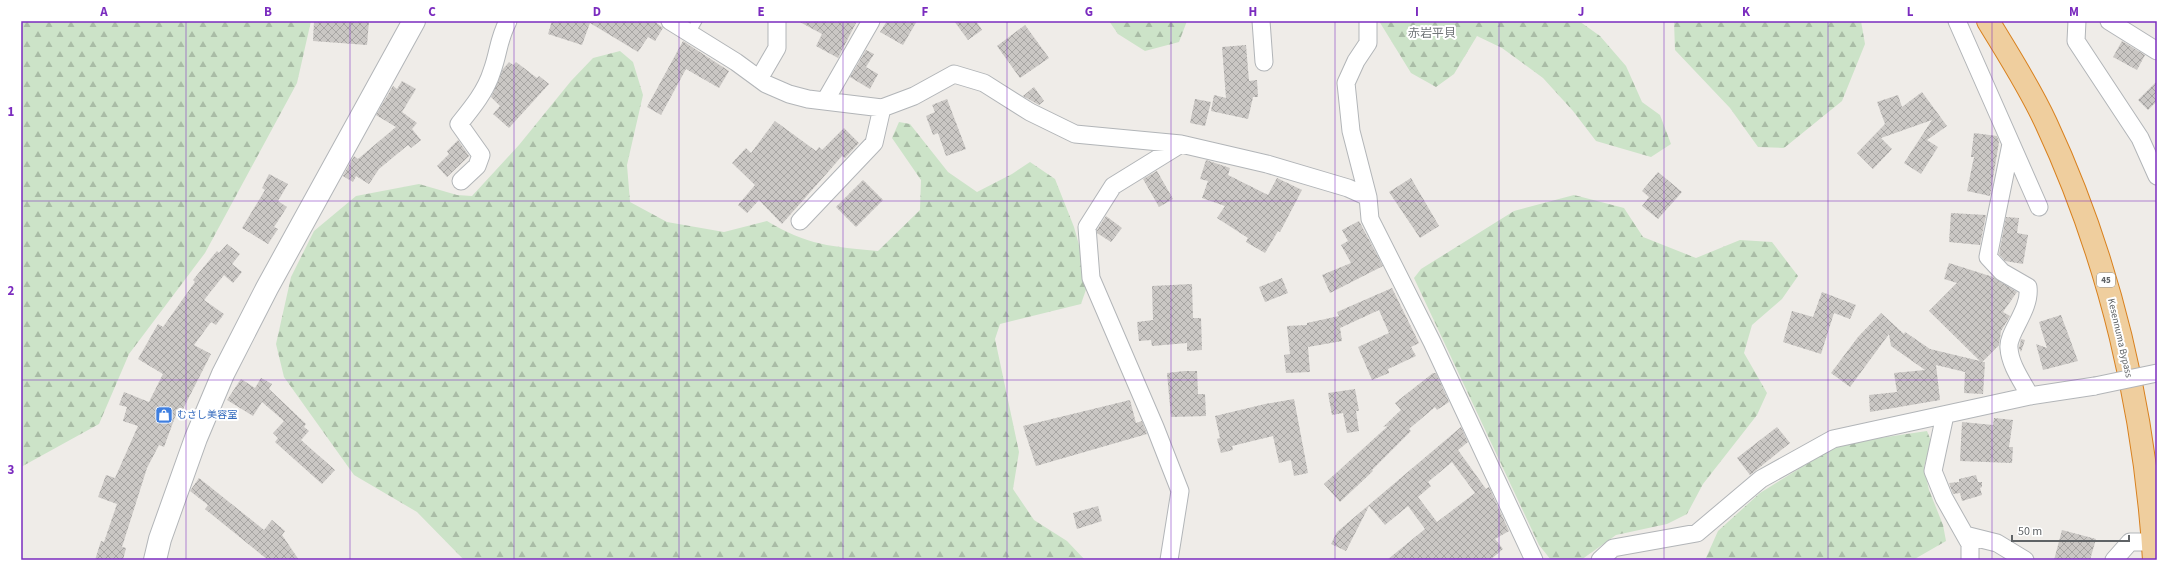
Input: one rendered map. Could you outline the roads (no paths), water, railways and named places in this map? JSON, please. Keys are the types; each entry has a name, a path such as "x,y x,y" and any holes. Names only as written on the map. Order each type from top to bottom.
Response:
{"highway":[{"name":"Kesennuma Bypass","path":"1988,21 2046,122 2087,221 2113,301 2133,397 2151,507 2154,551"}],"street":[{"path":"155,560 160,539 196,438 223,374 267,288 414,21"},
{"path":"461,181 477,166 481,155 459,124 475,105 492,72 500,37 508,21"},
{"path":"670,21 694,27 766,84 789,94 825,101 882,108 914,96 954,74 984,83 1030,112 1075,134 1181,144 1267,164 1348,188 1368,197"},
{"path":"759,79 778,48 777,21"},
{"path":"825,101 871,21"},
{"path":"1260,21 1264,62"},
{"path":"1368,21 1368,43 1356,61 1346,83 1351,131 1368,197 1370,220 1432,342 1534,560"},
{"path":"1957,21 2039,207"},
{"path":"2077,21 2076,40 2140,138 2157,176"},
{"path":"2109,21 2157,51"},
{"path":"800,221 874,143 882,108"},
{"path":"1170,560 1180,490 1155,427 1091,278 1087,227 1113,186 1181,144"},
{"path":"2011,144 1988,257 2002,272 2028,288 2030,298 2008,346 2012,360 2030,396"},
{"path":"1600,560 1613,548 1697,533 1761,480 1833,439 2030,396 2095,386 2157,373"},
{"path":"1945,415 1933,471 1944,498 1970,544 1970,560"},
{"path":"1965,535 1997,543 2025,560"},
{"path":"2114,560 2130,542 2154,551"}],"place":[{"name":"むさし美容室","path":"164,415"}],"district":[{"name":"赤岩平貝","path":"1432,33"}]}
